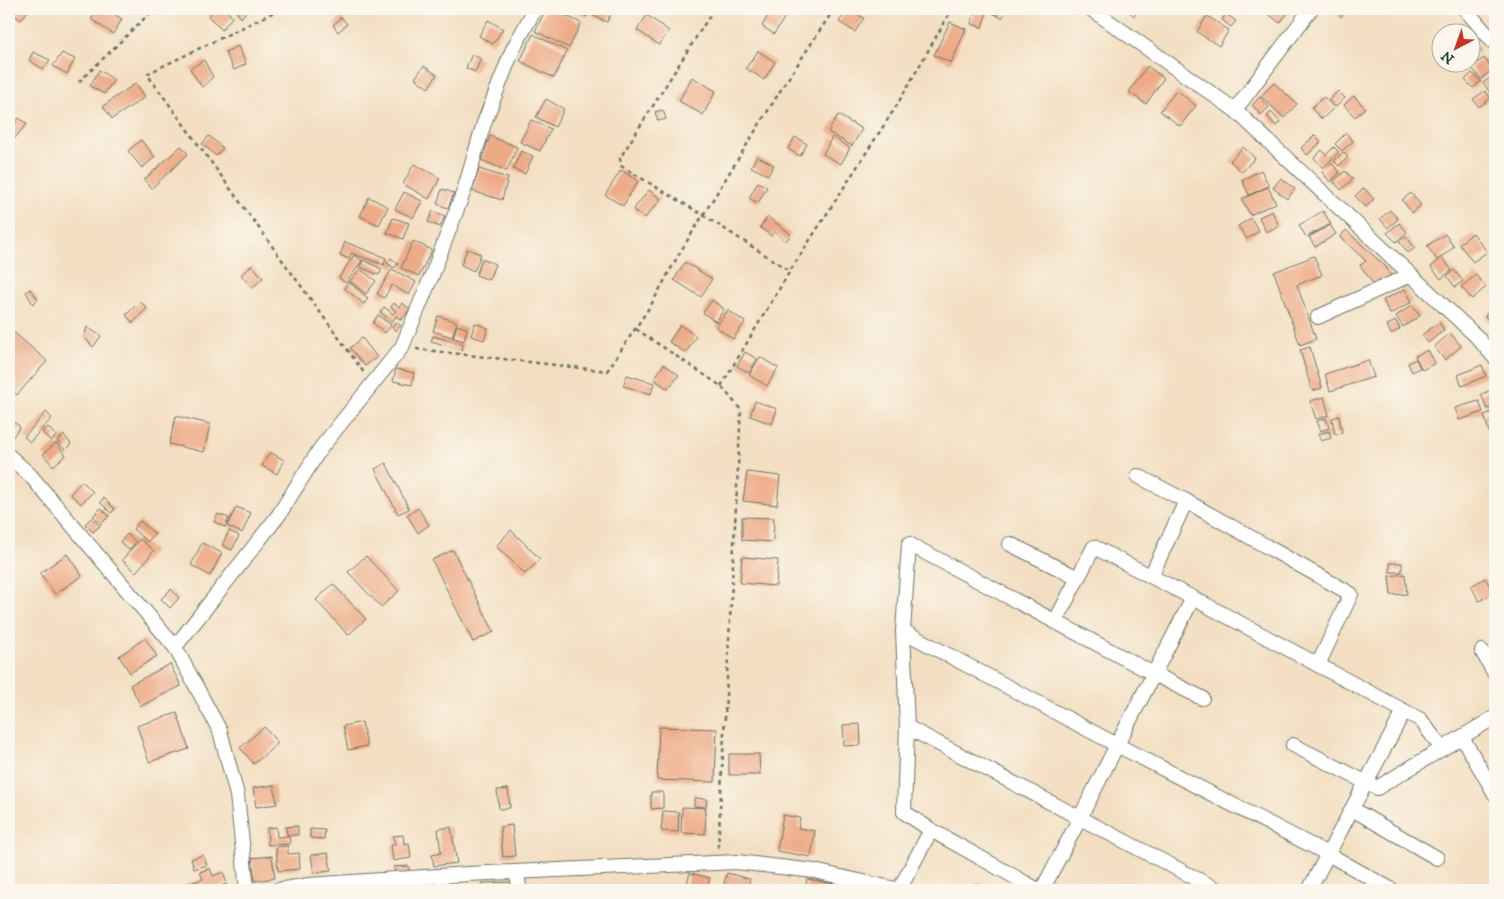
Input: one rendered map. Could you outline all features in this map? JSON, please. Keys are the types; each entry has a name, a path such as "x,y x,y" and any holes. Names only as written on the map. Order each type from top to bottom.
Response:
{"street":[{"path":"175,647 278,516 320,449 402,347 432,275 464,188 488,114 513,49 535,9"},
{"path":"1091,9 1235,110 1476,336 1495,358"},
{"path":"1235,110 1311,9"},
{"path":"1465,9 1495,44"},
{"path":"1318,317 1410,274"},
{"path":"9,456 30,474 175,647 220,731 237,795 246,890"},
{"path":"1138,476 1351,594 1318,665"},
{"path":"1150,576 1186,501"},
{"path":"1038,890 931,830 904,812 907,727 903,631 909,544 1202,698"},
{"path":"1010,544 1078,578"},
{"path":"1055,622 1094,547 1421,720 1442,749"},
{"path":"1042,890 1193,598"},
{"path":"903,631 1117,745 1328,854 1392,890"},
{"path":"1482,651 1495,674"},
{"path":"1309,890 1404,711"},
{"path":"1293,745 1377,788 1495,717"},
{"path":"907,727 1218,890"},
{"path":"1462,737 1494,794"},
{"path":"1352,809 1437,858"},
{"path":"278,890 309,885 516,872 737,862 814,871 900,890 931,830"},
{"path":"516,872 520,890"}],"path":[{"path":"79,82 154,9"},
{"path":"280,9 147,74 372,384"},
{"path":"714,9 620,158 621,166 703,215 790,271"},
{"path":"402,347 608,371 651,305 678,254 834,9"},
{"path":"721,386 790,271 897,105 952,9"},
{"path":"636,328 721,386 741,410 717,863"}],"building":[{"path":"9,9 25,9 28,11 21,20 9,12"},
{"path":"98,9 106,9 122,19 113,34 91,19"},
{"path":"216,9 226,9 232,17 222,30 208,16"},
{"path":"234,9 248,9 241,18"},
{"path":"546,9 553,9 581,23 569,48 535,31"},
{"path":"571,9 591,9 587,17"},
{"path":"595,9 613,9 607,22 592,15"},
{"path":"772,9 790,9 774,34 762,26"},
{"path":"847,9 864,18 855,32 839,22"},
{"path":"976,9 988,10 982,27 971,24"},
{"path":"991,9 1007,9 1002,18 989,11"},
{"path":"1127,9 1141,9 1134,16"},
{"path":"1262,9 1291,9 1280,23"},
{"path":"1334,9 1350,9 1341,17"},
{"path":"1226,14 1236,21 1231,27 1222,20"},
{"path":"647,15 669,31 659,45 637,30"},
{"path":"1207,16 1229,30 1219,46 1197,32"},
{"path":"341,17 347,24 338,32 333,25"},
{"path":"488,20 503,29 493,44 479,36"},
{"path":"950,22 966,29 951,63 934,55"},
{"path":"533,34 567,51 554,78 520,61"},
{"path":"238,46 246,64 234,70 225,52"},
{"path":"758,51 775,62 764,80 746,68"},
{"path":"33,52 50,60 43,69 29,60"},
{"path":"62,53 75,59 67,74 53,66"},
{"path":"472,54 481,59 475,72 466,68"},
{"path":"1484,58 1493,69 1481,79 1475,72 1482,72 1482,59"},
{"path":"204,60 213,77 202,87 190,69"},
{"path":"424,66 437,75 428,88 415,78"},
{"path":"1147,66 1164,78 1146,104 1129,92"},
{"path":"99,70 114,80 104,94 90,86"},
{"path":"1472,73 1481,81 1473,88 1465,80"},
{"path":"1495,74 1495,93 1492,95 1483,83"},
{"path":"692,77 716,91 703,115 679,101"},
{"path":"136,83 145,97 112,119 103,106"},
{"path":"1274,83 1297,104 1284,118 1261,96"},
{"path":"1177,90 1196,106 1180,126 1160,111"},
{"path":"1338,91 1345,98 1336,107 1329,100"},
{"path":"1485,91 1491,98 1479,107 1473,99"},
{"path":"1354,96 1365,108 1355,117 1344,105"},
{"path":"1260,97 1269,107 1261,115 1252,105"},
{"path":"1324,97 1334,108 1322,119 1311,108"},
{"path":"546,99 564,109 555,127 536,117"},
{"path":"663,110 666,119 658,121 655,112"},
{"path":"1271,112 1280,122 1276,126 1267,116"},
{"path":"838,115 862,129 852,146 828,132"},
{"path":"19,118 27,124 13,140 9,136 9,130"},
{"path":"531,120 551,129 540,151 520,142"},
{"path":"1346,133 1353,141 1342,151 1335,144"},
{"path":"1315,135 1321,142 1307,155 1301,148"},
{"path":"209,136 223,148 216,156 202,144"},
{"path":"490,136 517,147 507,171 481,160"},
{"path":"795,137 807,144 800,156 788,149"},
{"path":"832,137 850,148 841,164 823,154"},
{"path":"141,140 155,157 142,168 128,151"},
{"path":"181,146 188,154 152,188 144,180"},
{"path":"1243,147 1255,158 1242,172 1230,161"},
{"path":"1334,147 1339,152 1323,168 1314,158 1322,150 1326,155"},
{"path":"521,151 533,156 525,174 513,169"},
{"path":"1343,152 1348,157 1339,166 1334,161"},
{"path":"757,156 774,165 768,175 751,167"},
{"path":"1331,163 1340,172 1330,182 1322,172"},
{"path":"414,164 440,178 429,199 403,184"},
{"path":"479,169 508,178 502,200 472,191"},
{"path":"621,170 638,181 623,206 605,195"},
{"path":"1261,170 1269,186 1249,195 1242,180"},
{"path":"1345,171 1353,179 1341,190 1333,181"},
{"path":"1281,178 1295,189 1287,199 1273,188"},
{"path":"758,182 767,187 758,203 749,198"},
{"path":"1268,187 1276,203 1250,215 1242,199"},
{"path":"1364,188 1374,199 1366,207 1355,196"},
{"path":"442,189 454,193 448,208 437,204"},
{"path":"649,190 661,199 645,218 633,210"},
{"path":"404,192 422,201 413,218 395,209"},
{"path":"1411,193 1421,205 1412,213 1402,200"},
{"path":"369,197 388,207 379,225 360,216"},
{"path":"1390,210 1398,219 1388,228 1380,219"},
{"path":"433,211 445,216 440,227 428,222"},
{"path":"1272,211 1279,226 1266,232 1259,217"},
{"path":"1323,211 1331,224 1306,237 1299,225"},
{"path":"768,217 791,234 786,241 774,231 771,236 760,227"},
{"path":"393,218 409,223 403,239 387,233"},
{"path":"1251,218 1259,231 1247,239 1238,226"},
{"path":"1399,223 1407,232 1396,242 1387,233"},
{"path":"1330,225 1336,234 1315,247 1309,237"},
{"path":"1346,230 1386,267 1392,278 1376,288 1360,265 1366,261 1340,237"},
{"path":"1473,233 1487,252 1473,262 1459,244"},
{"path":"1445,234 1454,247 1437,260 1427,246"},
{"path":"1406,236 1415,248 1408,253 1399,241"},
{"path":"413,241 432,250 419,276 401,268"},
{"path":"345,242 386,258 384,265 351,253 349,259 340,255"},
{"path":"467,249 481,254 474,271 461,265"},
{"path":"354,255 362,261 346,283 339,278"},
{"path":"1314,256 1322,275 1297,285 1316,339 1300,345 1274,272"},
{"path":"391,258 398,264 394,268 387,263"},
{"path":"1442,258 1452,270 1441,279 1431,267"},
{"path":"482,259 495,264 489,280 476,275"},
{"path":"363,260 382,269 379,275 360,267"},
{"path":"685,262 712,279 701,297 674,280"},
{"path":"252,265 263,278 252,288 241,275"},
{"path":"360,269 376,281 366,294 350,281"},
{"path":"392,269 416,282 409,295 392,285 384,298 377,294"},
{"path":"1454,270 1463,281 1455,287 1447,276"},
{"path":"1476,275 1486,287 1472,299 1461,287"},
{"path":"349,282 368,298 364,304 344,288"},
{"path":"30,289 38,299 33,304 26,292"},
{"path":"1405,289 1412,302 1390,314 1383,300"},
{"path":"712,300 724,309 716,322 703,313"},
{"path":"140,301 147,308 133,323 126,315"},
{"path":"394,303 399,307 402,303 410,309 401,320 396,316 392,322 380,312 384,307 393,314 396,311 391,307"},
{"path":"1412,305 1420,316 1403,327 1396,316"},
{"path":"1495,307 1495,328 1485,316"},
{"path":"728,310 745,322 733,339 716,327"},
{"path":"378,315 391,325 385,333 373,323"},
{"path":"438,316 457,322 452,337 433,331"},
{"path":"1396,321 1400,329 1391,334 1387,325"},
{"path":"396,322 401,326 396,331 392,327"},
{"path":"1439,322 1444,330 1428,343 1422,335"},
{"path":"475,323 488,328 484,340 471,336"},
{"path":"457,325 467,328 464,341 453,338"},
{"path":"680,325 696,336 686,353 669,342"},
{"path":"87,327 101,336 93,347 84,337"},
{"path":"9,328 47,361 17,395 9,388"},
{"path":"1450,333 1461,346 1445,360 1434,347"},
{"path":"433,336 463,344 462,350 431,341"},
{"path":"362,338 377,357 365,366 350,348"},
{"path":"1310,347 1322,388 1312,391 1300,350"},
{"path":"1428,350 1435,363 1422,370 1415,356"},
{"path":"745,352 757,359 749,373 737,366"},
{"path":"760,357 778,368 767,386 749,375"},
{"path":"1416,359 1420,368 1412,372 1408,363"},
{"path":"1368,360 1374,377 1330,391 1325,374"},
{"path":"664,364 679,375 668,389 654,379"},
{"path":"1482,365 1486,376 1462,386 1458,375"},
{"path":"396,369 414,373 412,385 393,381"},
{"path":"627,375 654,383 651,394 623,386"},
{"path":"1495,389 1495,406 1487,409 1481,394"},
{"path":"1324,397 1329,415 1316,419 1310,401"},
{"path":"755,401 777,409 772,424 750,416"},
{"path":"1479,401 1483,412 1459,420 1455,408"},
{"path":"1495,411 1495,431 1489,432 1484,415"},
{"path":"46,412 52,418 30,442 24,437"},
{"path":"176,416 210,424 204,452 169,444"},
{"path":"1339,416 1342,433 1335,434 1332,418"},
{"path":"9,418 20,427 11,439 9,437"},
{"path":"1326,418 1329,428 1321,431 1317,421"},
{"path":"48,427 56,436 51,441 42,432"},
{"path":"1329,431 1331,438 1321,441 1318,434"},
{"path":"64,435 71,444 65,450 57,441"},
{"path":"56,443 66,455 53,466 43,454"},
{"path":"270,452 284,460 277,474 262,466"},
{"path":"386,463 409,509 398,514 375,469"},
{"path":"747,472 780,476 777,505 743,501"},
{"path":"82,481 93,492 81,504 70,494"},
{"path":"104,498 115,509 111,513 100,502"},
{"path":"236,507 251,513 242,533 227,526"},
{"path":"101,508 109,516 101,524 93,516"},
{"path":"418,508 429,525 418,533 407,515"},
{"path":"218,514 229,518 225,527 214,522"},
{"path":"742,517 774,518 773,542 742,540"},
{"path":"91,518 100,526 93,532 85,524"},
{"path":"140,521 155,534 147,542 133,529"},
{"path":"511,530 540,559 525,574 496,546"},
{"path":"229,531 239,536 232,550 222,545"},
{"path":"127,534 136,542 129,550 120,542"},
{"path":"140,539 154,551 136,572 122,560"},
{"path":"202,543 222,553 210,576 191,565"},
{"path":"453,550 494,632 473,642 432,560"},
{"path":"67,554 82,576 55,594 40,573"},
{"path":"366,556 399,591 381,607 348,572"},
{"path":"742,557 778,560 776,586 740,583"},
{"path":"1390,563 1402,563 1402,572 1390,572"},
{"path":"1405,574 1407,594 1391,595 1389,576"},
{"path":"1485,578 1494,593 1479,601 1471,586"},
{"path":"333,584 366,619 348,635 316,600"},
{"path":"171,589 179,598 170,608 161,599"},
{"path":"145,638 157,656 130,673 119,656"},
{"path":"170,664 181,686 141,706 130,685"},
{"path":"177,713 189,749 149,762 137,726"},
{"path":"362,722 367,746 348,750 343,726"},
{"path":"860,724 861,745 844,746 843,725"},
{"path":"264,727 278,743 254,764 240,748"},
{"path":"659,727 717,729 715,782 657,780"},
{"path":"729,754 759,754 760,775 729,775"},
{"path":"274,785 277,804 256,807 253,788"},
{"path":"508,789 510,808 499,809 497,790"},
{"path":"651,792 663,792 663,808 651,809"},
{"path":"694,798 707,799 706,807 694,806"},
{"path":"682,807 706,808 705,834 681,833"},
{"path":"663,811 679,812 678,832 661,831"},
{"path":"783,815 800,818 798,828 815,831 811,857 777,851"},
{"path":"512,825 515,856 503,857 500,827"},
{"path":"298,826 298,835 287,835 286,827"},
{"path":"276,827 277,837 289,836 290,844 268,845 267,828"},
{"path":"451,827 457,863 434,866 432,855 441,853 438,829"},
{"path":"310,829 325,830 324,839 310,838"},
{"path":"403,835 404,844 409,843 411,858 393,861 391,845 395,845 393,836"},
{"path":"288,846 288,854 299,853 300,869 278,871 276,847"},
{"path":"328,853 331,871 314,873 311,855"},
{"path":"203,855 207,865 194,869 191,859"},
{"path":"272,856 275,878 255,881 252,858"},
{"path":"409,866 409,874 395,875 394,867"},
{"path":"210,868 213,876 223,872 227,884 207,890 185,890 184,885 203,879 200,872"},
{"path":"690,873 710,878 707,890 685,890"},
{"path":"727,873 750,879 747,890 739,888 739,890 722,890"},
{"path":"807,879 845,886 844,890 805,890"},
{"path":"512,882 513,890 482,890 482,883"},
{"path":"976,883 989,890 972,890"}]}
